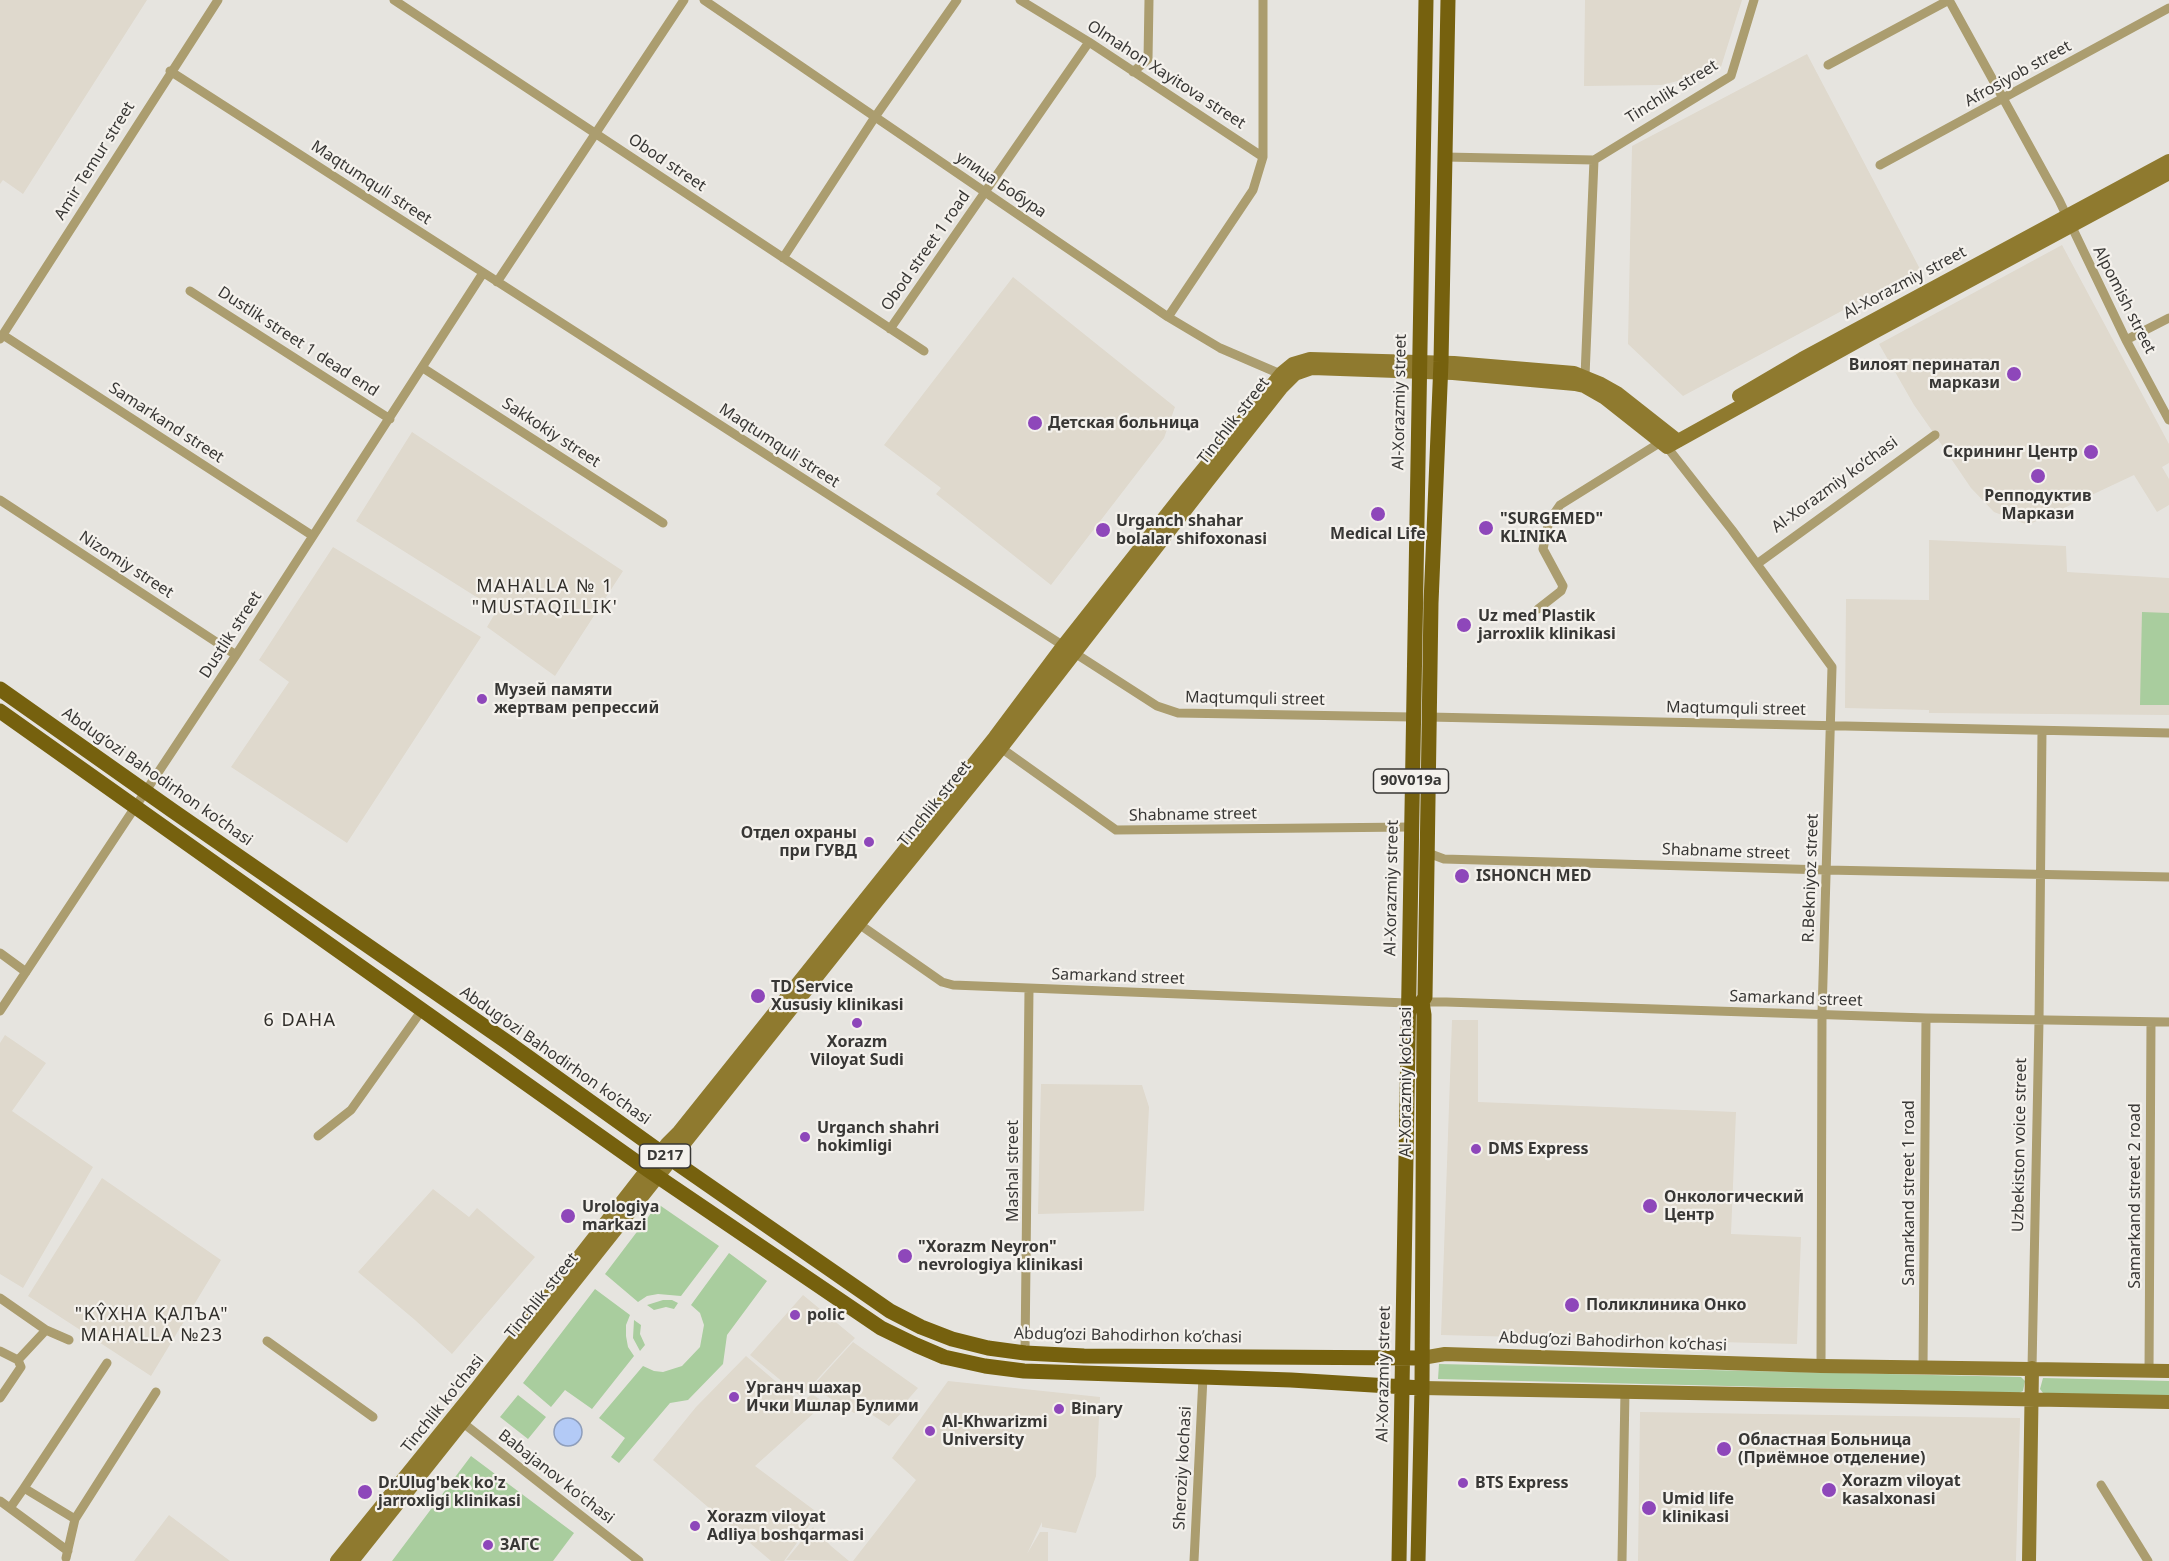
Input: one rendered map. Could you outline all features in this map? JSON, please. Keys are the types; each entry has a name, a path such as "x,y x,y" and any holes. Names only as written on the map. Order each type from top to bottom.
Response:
{"main road":[{"name":"Al-Xorazmiy street","path":"1399,1561 1402,1359 1415,1003 1411,826 1412,717 1426,0"},
{"name":"90V019a","path":"1441,368 1448,0"},
{"name":"Al-Xorazmiy street","path":"1669,441 2068,221 2169,161"},
{"name":"Al-Xorazmiy street","path":"2068,221 2169,173"},
{"name":"Tinchlik street","path":"667,1157 995,737 1068,650 1286,376 1293,364 1310,359 1418,367 1562,371 1585,376 1617,393 1669,441"},
{"name":"Tinchlik street","path":"1441,368 1584,386 1669,441"},
{"name":"Al-Xorazmiy ko’chasi","path":"1418,1561 1422,1388 1424,1027 1415,1003 1425,997 1431,603 1441,368"},
{"name":"Tinchlik street","path":"854,920 1001,748 1068,650"},
{"name":"Abdug’ozi Bahodirhon ko’chasi","path":"0,689 890,1311 921,1327 952,1339 988,1348 1025,1353 1084,1356 1402,1359 1445,1354 1821,1366 2169,1371"},
{"name":"D217","path":"0,711 653,1174 881,1328 916,1345 944,1357 1024,1371 1422,1388"},
{"name":"Tinchlik ko'chasi","path":"337,1561 458,1419 667,1157"},
{"path":"1082,1373 1084,1356"},
{"name":"Uzbekiston voice street","path":"2029,1561 2032,1368"},
{"path":"1422,1388 2169,1402"},
{"path":"352,1561 458,1419"}],"street":[{"name":"Amir Temur street","path":"1,337 170,71 218,0"},
{"name":"Obod street","path":"394,0 924,351"},
{"path":"497,282 684,0"},
{"name":"улица Бобура","path":"704,0 1168,317 1220,348 1286,376"},
{"path":"783,258 875,117 957,0"},
{"name":"Olmahon Xayitova street","path":"1020,0 1089,42 1263,157"},
{"path":"1133,72 1148,59 1149,0"},
{"path":"1168,317 1253,190 1263,157 1263,0"},
{"name":"Tinchlik street","path":"1594,160 1731,76 1754,0"},
{"path":"1828,65 1949,0"},
{"name":"Alpomish street","path":"1949,0 2068,221 2126,340 2169,420"},
{"name":"Afrosiyob street","path":"1880,165 2169,9"},
{"name":"Obod street 1 road","path":"890,329 1089,42"},
{"name":"Maqtumquli street","path":"170,71 1157,706 1172,712 1412,717"},
{"path":"1445,156 1594,160 1585,376"},
{"name":"Dustlik street","path":"0,1011 147,791 483,273"},
{"name":"Dustlik street 1 dead end","path":"190,291 390,419"},
{"path":"2126,340 2169,318"},
{"name":"Samarkand street","path":"1,337 313,536"},
{"name":"Sakkokiy street","path":"423,368 663,523"},
{"name":"Al-Xorazmiy ko’chasi","path":"1757,564 1935,435"},
{"path":"1538,609 1561,591 1563,586 1543,549 1549,521 1560,505 1669,441"},
{"name":"R.Bekniyoz street","path":"1669,441 1832,667 1822,1014 1821,1366"},
{"name":"Nizomiy street","path":"0,500 236,655"},
{"name":"Maqtumquli street","path":"1429,717 2169,733"},
{"name":"Uzbekiston voice street","path":"2032,1368 2042,730"},
{"name":"Shabname street","path":"1001,748 1116,830 1411,826"},
{"name":"Shabname street","path":"1428,853 1444,860 2169,877"},
{"name":"Samarkand street","path":"854,920 942,982 953,985 1415,1003 1446,1002 1926,1018 2169,1022"},
{"path":"0,953 26,972"},
{"name":"Mashal street","path":"1025,1353 1029,989"},
{"path":"318,1136 351,1110 422,1010"},
{"name":"Samarkand street 1 road","path":"1923,1368 1926,1018"},
{"name":"Samarkand street 2 road","path":"2149,1371 2151,1022"},
{"path":"0,1298 46,1330 69,1340"},
{"path":"18,1360 46,1330"},
{"path":"267,1341 373,1417"},
{"path":"0,1351 18,1360 21,1367 0,1398"},
{"path":"10,1508 107,1363"},
{"name":"Sheroziy kochasi","path":"1194,1561 1203,1377"},
{"path":"1622,1561 1625,1391"},
{"path":"0,1501 67,1558 75,1519 156,1392"},
{"name":"Babajanov ko'chasi","path":"458,1419 639,1561"},
{"path":"2101,1485 2148,1561"},
{"path":"24,1488 75,1519"}],"shaded area":[{"path":"0,0 147,0 23,194 3,180 0,184"},
{"path":"1585,0 1742,0 1720,70 1662,85 1584,86"},
{"path":"1807,54 1920,269 1683,396 1628,344 1632,146"},
{"name":"Вилоят перинатал маркази","path":"2062,245 2169,444 2169,463 2162,467 2169,479 2169,505 2157,512 2134,475 2028,525 1994,512 1971,488 1914,405 1879,344"},
{"name":"Детская больница","path":"1013,277 1175,407 1164,438 1051,585 936,494 941,488 884,445"},
{"path":"412,432 623,571 555,676 487,627 497,610 356,521"},
{"path":"1929,540 2066,546 2067,572 2169,578 2169,715 1929,713 1929,710 1845,708 1846,599 1929,600"},
{"path":"333,547 481,637 347,843 231,767 289,682 259,660"},
{"path":"1452,1020 1478,1020 1478,1102 1736,1112 1731,1234 1801,1237 1797,1344 1441,1335"},
{"path":"5,1035 46,1063 12,1111 93,1167 23,1288 0,1274 0,1043"},
{"path":"1041,1084 1142,1085 1149,1107 1144,1211 1038,1214"},
{"path":"102,1178 221,1260 151,1376 28,1296"},
{"path":"433,1189 469,1217 477,1208 535,1257 452,1354 358,1272"},
{"path":"803,1295 855,1338 801,1397 750,1355"},
{"path":"853,1342 918,1388 904,1404 905,1409 889,1426 862,1408 854,1413 812,1387"},
{"name":"Урганч шахар Ички Ишлар Булими","path":"746,1356 801,1403 812,1394 825,1403 755,1466 818,1513 784,1561 771,1561 653,1460 696,1407"},
{"path":"948,1381 1100,1397 1096,1476 1076,1533 1042,1527 1042,1522 1027,1554 1040,1532 1048,1532 1048,1561 853,1561 916,1480 892,1458"},
{"name":"Xorazm viloyat kasalxonasi","path":"1640,1412 2020,1418 2016,1561 1638,1561"},
{"path":"169,1515 230,1561 134,1561"},
{"path":"813,1527 831,1546 849,1561 786,1560"}],"green space":[{"path":"2142,612 2169,613 2169,705 2140,705"},
{"path":"658,1204 719,1246 681,1296 658,1294 647,1296 638,1302 605,1274"},
{"path":"729,1253 767,1281 727,1335 723,1364 688,1400 670,1403 619,1463 611,1457 625,1438 599,1418 643,1366 663,1372 682,1366 700,1347 704,1325 700,1313 691,1305"},
{"path":"595,1289 630,1315 626,1325 626,1336 628,1347 634,1356 592,1409 565,1390 551,1407 523,1383"},
{"path":"663,1300 678,1303 674,1309 666,1307 654,1310 647,1305"},
{"path":"634,1320 641,1325 640,1334 645,1345 640,1351 633,1338"},
{"path":"1439,1364 2021,1377 2025,1381 2023,1391 2019,1393 1438,1379"},
{"path":"2043,1378 2169,1381 2169,1397 2043,1393 2040,1389"},
{"path":"518,1395 546,1417 528,1439 500,1417"},
{"path":"471,1456 574,1533 553,1561 392,1561"}],"water":[{"path":"568,1418 578,1422 582,1432 578,1442 568,1446 558,1442 554,1432 558,1422"}],"place":[{"name":"Вилоят перинатал маркази","path":"2014,374"},
{"name":"Детская больница","path":"1035,423"},
{"name":"Скрининг Центр","path":"2091,452"},
{"name":"Репподуктив Маркази","path":"2038,476"},
{"name":"Medical Life","path":"1378,514"},
{"name":"\"SURGEMED\" KLINIKA","path":"1486,528"},
{"name":"Urganch shahar bolalar shifoxonasi","path":"1103,530"},
{"name":"Uz med Plastik jarroxlik klinikasi","path":"1464,625"},
{"name":"Музей памяти жертвам репрессий","path":"482,699"},
{"name":"Отдел охраны при ГУВД","path":"869,842"},
{"name":"ISHONCH MED","path":"1462,876"},
{"name":"TD Service Xususiy klinikasi","path":"758,996"},
{"name":"Xorazm Viloyat Sudi","path":"857,1023"},
{"name":"Urganch shahri hokimligi","path":"805,1137"},
{"name":"DMS Express","path":"1476,1149"},
{"name":"Онкологический Центр","path":"1650,1206"},
{"name":"Urologiya markazi","path":"568,1216"},
{"name":"\"Xorazm Neyron\" nevrologiya klinikasi","path":"905,1256"},
{"name":"Поликлиника Онко","path":"1572,1305"},
{"name":"polic","path":"795,1315"},
{"name":"Урганч шахар Ички Ишлар Булими","path":"734,1397"},
{"name":"Binary","path":"1059,1409"},
{"name":"Al-Khwarizmi University","path":"930,1431"},
{"name":"Областная Больница (Приёмное отделение)","path":"1724,1449"},
{"name":"BTS Express","path":"1463,1483"},
{"name":"Xorazm viloyat kasalxonasi","path":"1829,1490"},
{"name":"Dr.Ulug'bek ko'z jarroxligi klinikasi","path":"365,1492"},
{"name":"Umid life klinikasi","path":"1649,1508"},
{"name":"Xorazm viloyat Adliya boshqarmasi","path":"695,1526"},
{"name":"ЗАГС","path":"488,1545"}],"district":[{"name":"MAHALLA № 1 \"MUSTAQILLIK'","path":"545,597"},
{"name":"6 DAHA","path":"300,1021"},
{"name":"\"KŶХНА ҚАЛЪА\" MAHALLA №23","path":"152,1325"}]}
